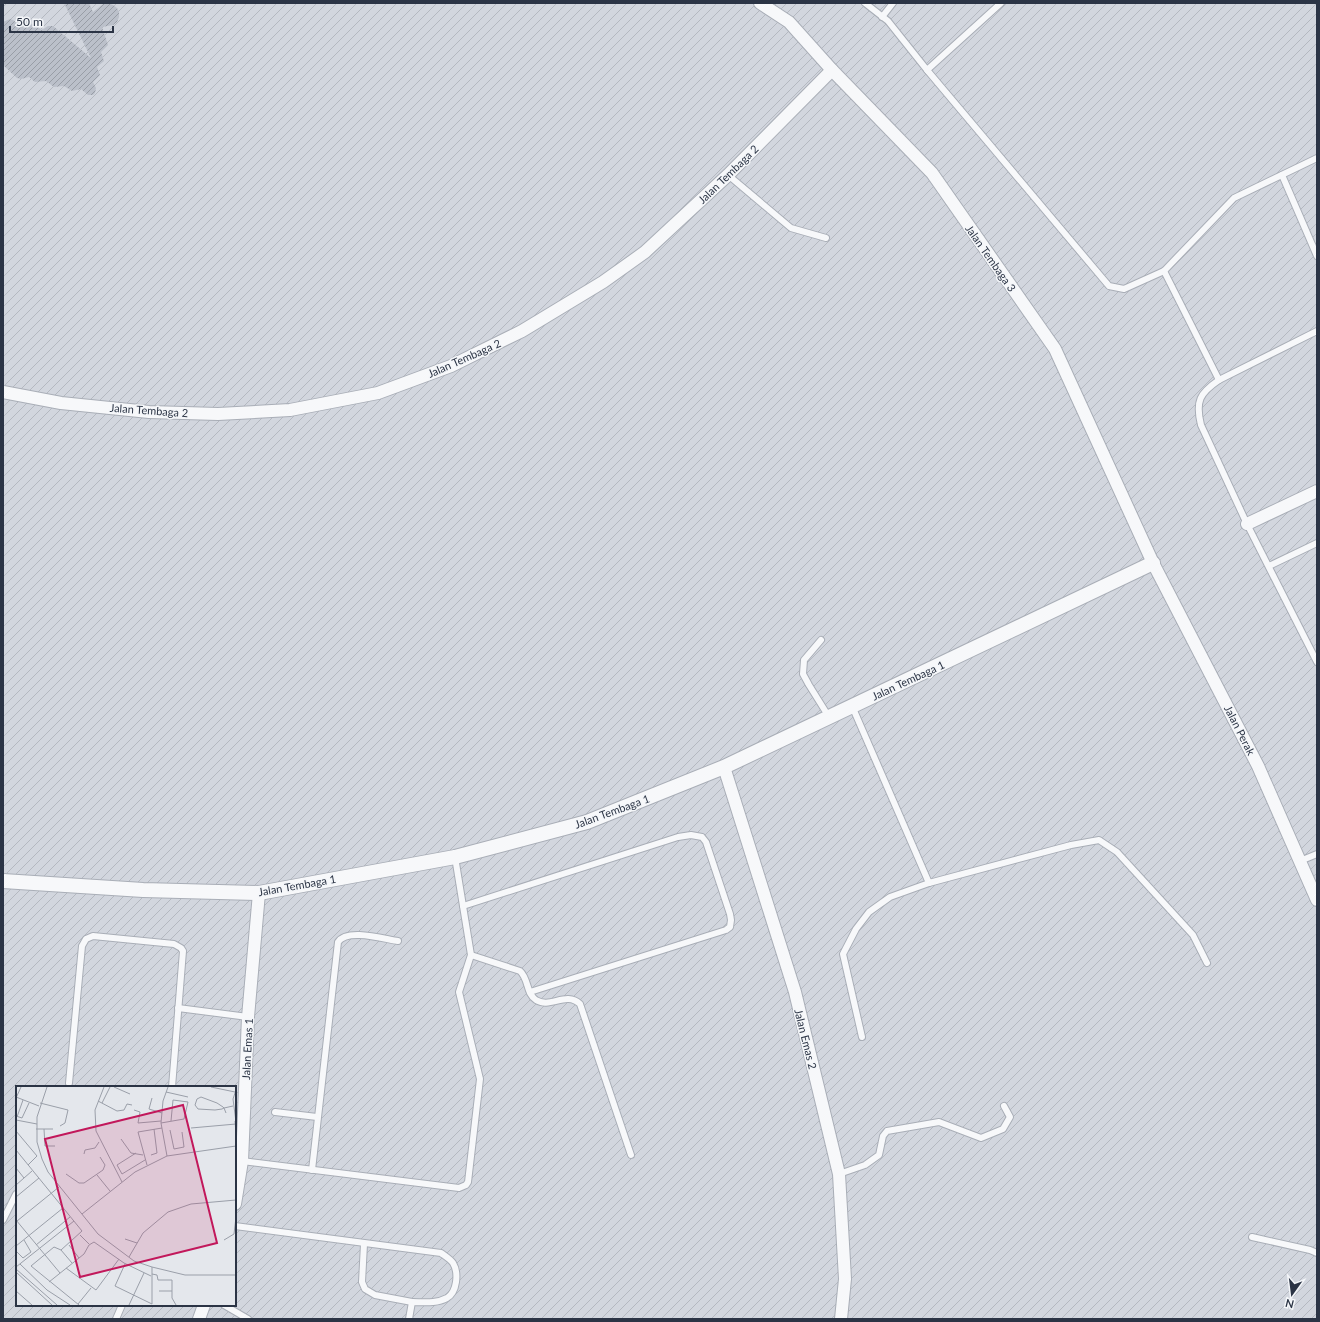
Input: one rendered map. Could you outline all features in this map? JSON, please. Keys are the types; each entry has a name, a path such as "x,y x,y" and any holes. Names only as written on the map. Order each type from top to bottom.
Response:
{"street":[{"name":"Jalan Tembaga 3","path":"760,3 789,22 832,70 932,173 1054,349 1153,563"},
{"name":"Jalan Tembaga 2","path":"3,392 61,403 149,412 218,414 290,410 378,393 451,366 515,334 603,282 645,252 728,175 832,70"},
{"path":"1247,524 1317,491"},
{"name":"Jalan Tembaga 1","path":"3,881 143,890 260,893 455,857 588,822 724,767 1153,563"},
{"name":"Jalan Perak","path":"1153,563 1258,766 1317,900"},
{"name":"Jalan Emas 2","path":"724,767 795,992 839,1174 845,1279 841,1319"},
{"name":"Jalan Emas 1","path":"236,1198 242,1161 248,1017 260,893"},
{"path":"199,1319 204,1306"}],"lane":[{"path":"865,3 888,21 927,70 1109,286 1124,289 1164,271 1234,198 1317,158"},
{"path":"882,17 893,3"},
{"path":"927,70 1001,3"},
{"path":"728,175 791,228 826,238"},
{"path":"1282,175 1317,256"},
{"path":"1164,271 1219,380"},
{"path":"1317,331 1219,380 1207,388 1202,394 1198,414 1201,425 1247,524 1317,662"},
{"path":"1269,566 1317,543"},
{"path":"821,640 804,660 803,674 808,685 829,717"},
{"path":"852,706 929,883"},
{"path":"463,906 691,834 702,836 706,842 730,914 730,927 719,932 530,992"},
{"path":"862,1037 843,954 856,929 869,912 890,897 929,883 1071,845 1099,840 1117,852 1193,935 1207,963"},
{"path":"1300,861 1317,854"},
{"path":"242,1161 459,1188 466,1185 468,1182 480,1079 459,992 471,955 455,857"},
{"path":"312,1170 338,942 342,938 364,935 398,941"},
{"path":"69,1083 82,946 86,939 93,936 178,945 183,951 172,1086"},
{"path":"471,955 520,971 524,976 532,997 541,1002 572,999 577,1000 580,1004 631,1155"},
{"path":"178,1008 248,1017"},
{"path":"839,1174 865,1165 879,1155 883,1136 887,1131 939,1122 981,1138 1003,1129 1010,1117 1004,1106"},
{"path":"275,1112 317,1116"},
{"path":"3,1220 16,1194"},
{"path":"236,1226 441,1253 449,1258 456,1271 454,1291 448,1297 436,1302 412,1302 375,1295 365,1289 362,1282 364,1244"},
{"path":"1252,1237 1310,1250 1317,1254"},
{"path":"409,1319 412,1302"},
{"path":"116,1319 122,1306"},
{"path":"226,1306 248,1319"}],"shaded area":[{"path":"3,3 1317,3 1317,1319 3,1319"}],"building":[{"path":"64,3 89,3 93,12 103,4 108,3 117,8 119,12 117,22 113,25 102,27 108,45 101,52 104,61 97,67 100,75 93,82 96,88 93,95 88,95 81,89 72,91 64,86 54,87 46,81 35,82 29,77 21,79 17,78 3,65 3,22 10,19 24,28 32,24 42,30 48,26 53,26 91,58"}]}
